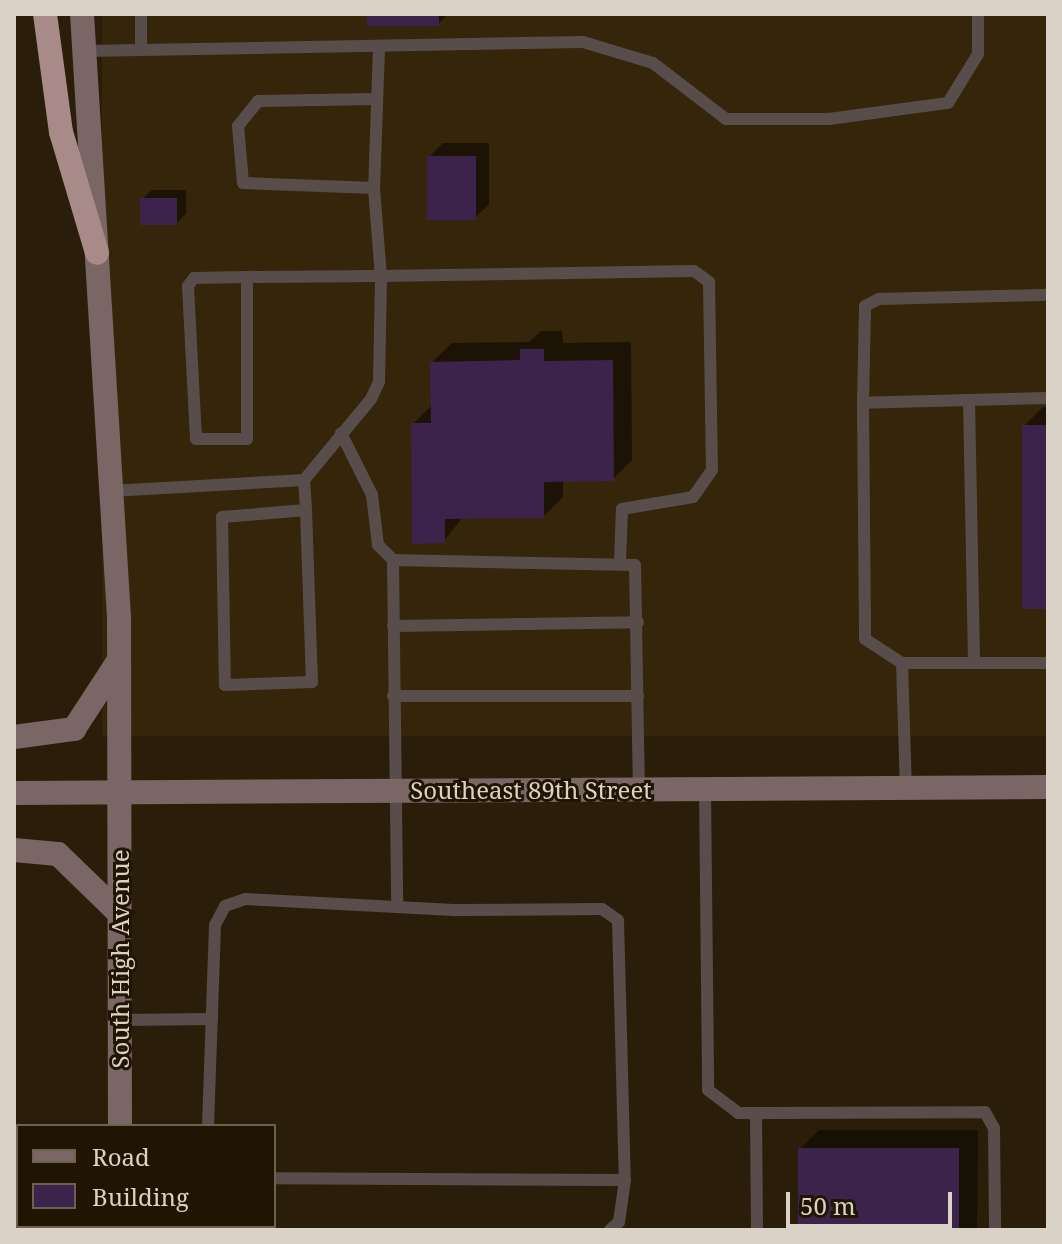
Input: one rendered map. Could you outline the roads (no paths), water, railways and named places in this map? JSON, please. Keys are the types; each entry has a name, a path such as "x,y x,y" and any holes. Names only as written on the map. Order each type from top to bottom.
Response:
{"highway":[{"path":"45,14 61,132 97,253"}],"main road":[{"name":"South High Avenue","path":"82,14 119,661 120,1124"},
{"path":"14,737 74,729 119,661"},
{"name":"Southeast 89th Street","path":"14,793 1048,787"},
{"path":"14,850 58,854 120,914"}],"lane":[{"path":"141,14 141,50"},
{"path":"83,51 583,42 653,63 726,119 829,119 948,103 978,54 978,14"},
{"path":"306,510 222,517 225,685 312,682 306,510 304,480 379,382 381,276 374,188 379,48"},
{"path":"374,188 243,183 238,126 258,101 377,99"},
{"path":"247,277 247,439 196,439 188,286 194,278 247,277 381,276 694,271 709,282 712,470 705,490 693,497 622,509 620,562"},
{"path":"1048,295 879,299 865,306 863,403 865,639 902,663 1048,663"},
{"path":"863,403 1048,398"},
{"path":"969,400 974,663"},
{"path":"341,433 369,485 378,545 393,560 620,562 638,569 639,789"},
{"path":"111,491 304,480"},
{"path":"393,560 397,904"},
{"path":"393,626 638,622"},
{"path":"902,663 906,788"},
{"path":"393,696 638,696"},
{"path":"705,789 708,1090 738,1113 985,1112 994,1128 995,1230"},
{"path":"208,1124 215,925 225,906 245,899 602,909 618,920 625,1180 619,1222 610,1230"},
{"path":"120,1020 212,1019"},
{"path":"756,1113 757,1230"},
{"path":"276,1178 625,1180"}]}
